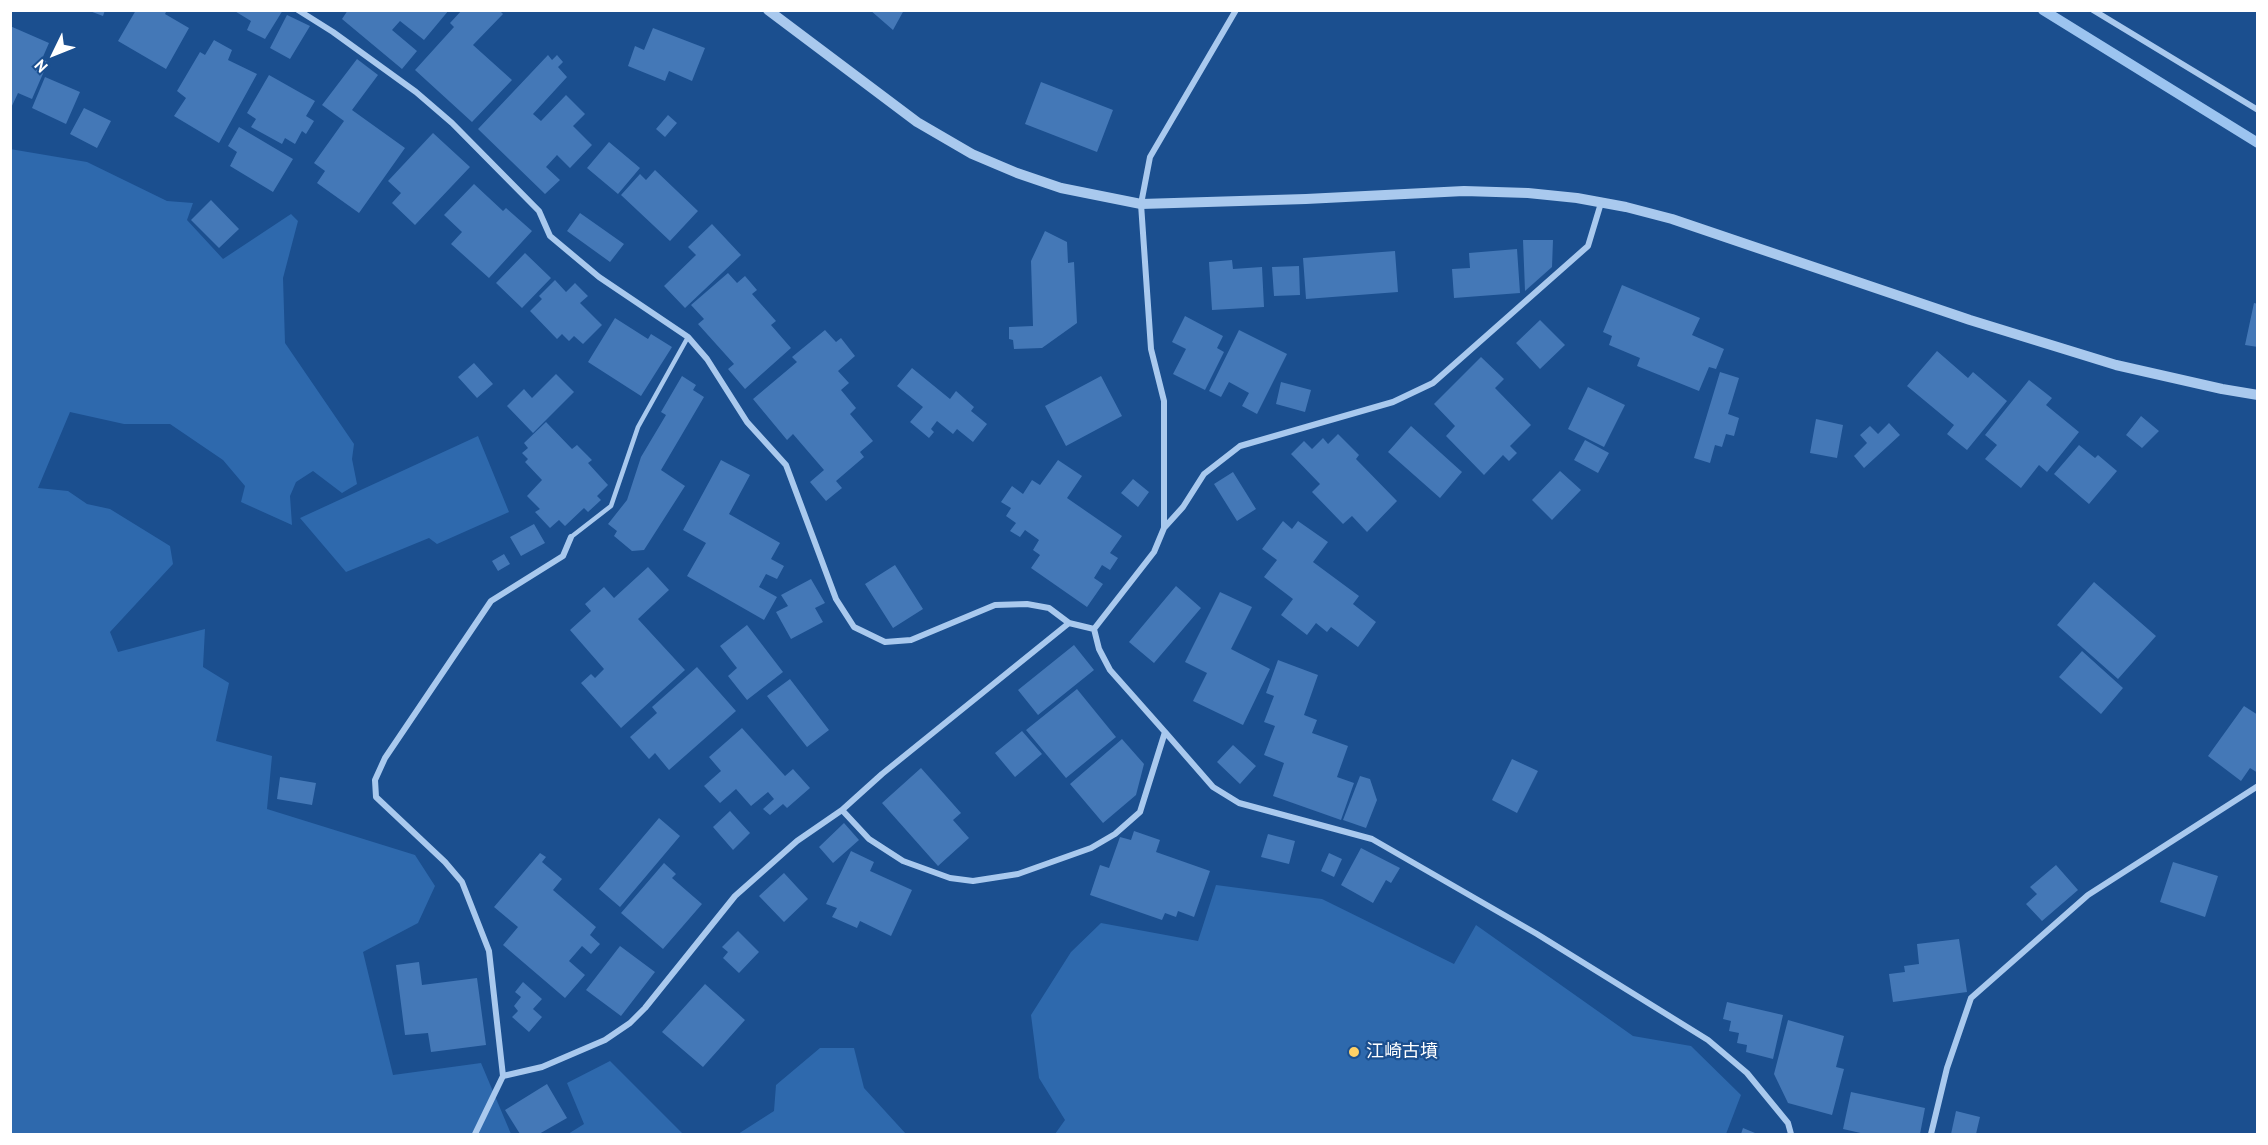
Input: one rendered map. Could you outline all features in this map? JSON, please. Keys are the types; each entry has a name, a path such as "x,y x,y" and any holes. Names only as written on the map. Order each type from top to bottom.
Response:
{"street":[{"path":"298,10 333,32 416,92 452,123 538,211 550,236 599,277 688,337 706,359 747,422 786,465 836,599 854,627 885,642 911,640 995,605 1027,604 1049,608 1069,623 1094,629"},
{"path":"768,10 917,122 972,154 1061,188 1141,204 1464,191 1528,193 1601,203 1672,219 1970,320 2116,365 2222,389 2258,394"},
{"path":"1164,528 1164,401 1151,349 1141,204 1150,157 1236,10"},
{"path":"2093,10 2258,110"},
{"path":"1094,629 1154,552 1164,528 1183,507 1204,474 1240,446 1393,402 1433,383 1588,246 1601,203"},
{"path":"475,1134 503,1076 489,951 462,882 445,862 376,796 375,780 385,758 490,601 563,556 571,537"},
{"path":"503,1076 542,1067 605,1040 630,1023 645,1008 735,896 797,841 842,810 882,774 1069,623"},
{"path":"1094,629 1099,649 1110,670 1213,787 1239,803 1372,839 1537,934 1708,1040 1747,1073 1788,1123 1791,1134"},
{"path":"842,810 869,839 903,861 950,878 974,881 1018,874 1091,848 1115,834 1140,812 1166,732"},
{"path":"1931,1134 1947,1068 1971,998 2088,895 2258,786"}],"lane":[{"path":"571,537 611,506 638,427 688,337"}],"shaded area":[{"path":"10,149 87,162 167,201 193,203 187,220 223,259 291,214 298,221 283,278 285,343 354,444 352,459 357,484 342,493 313,471 296,482 290,496 292,525 241,502 245,486 223,460 170,424 124,424 70,412 38,488 68,491 87,504 110,509 170,546 173,564 110,632 118,652 205,629 203,667 229,683 216,741 272,756 267,809 415,855 435,886 418,923 363,952 393,1075 481,1063 511,1134 11,1134"},
{"path":"478,436 509,512 437,544 429,538 346,572 300,518"},
{"path":"1216,885 1322,899 1454,964 1476,925 1633,1036 1691,1046 1741,1095 1726,1134 1055,1134 1065,1120 1039,1078 1031,1015 1071,952 1101,923 1198,941"},
{"path":"820,1048 854,1048 864,1088 906,1134 738,1134 774,1111 776,1085"},
{"path":"610,1061 683,1134 568,1134 584,1124 567,1083"}],"building":[{"path":"87,10 105,10 103,16"},
{"path":"136,10 167,10 165,14 189,28 166,69 118,41"},
{"path":"233,10 283,10 265,39 247,30 251,21"},
{"path":"348,10 449,10 424,40 400,21 392,30 417,51 402,69 342,19"},
{"path":"462,10 499,10 503,14 473,45 512,80 472,122 415,70 454,27 450,23"},
{"path":"870,10 904,10 893,30"},
{"path":"287,15 310,26 290,59 270,48"},
{"path":"10,26 49,43 42,59 48,62 32,99 18,93 10,110"},
{"path":"653,28 705,48 692,81 669,71 665,81 628,66 635,46 644,50"},
{"path":"214,40 232,50 228,60 257,74 219,143 174,116 186,98 177,91 200,52 205,55"},
{"path":"548,55 552,60 557,55 563,62 558,67 567,77 533,114 541,121 566,95 585,114 573,126 592,145 570,168 557,155 546,167 560,180 545,194 478,129"},
{"path":"357,59 378,75 352,110 405,148 359,213 317,183 325,171 314,163 344,121 322,105"},
{"path":"269,75 315,101 306,116 314,121 306,134 302,131 295,144 285,138 282,144 251,127 256,119 247,113"},
{"path":"45,77 80,92 66,124 32,108"},
{"path":"1041,82 1113,110 1097,152 1025,124"},
{"path":"84,108 111,121 97,148 70,134"},
{"path":"668,115 677,123 665,137 656,129"},
{"path":"239,127 293,159 273,192 230,166 237,152 228,146"},
{"path":"433,133 470,167 415,225 392,203 401,193 388,181"},
{"path":"609,142 640,168 618,194 587,168"},
{"path":"655,170 698,211 670,241 621,195 640,174 646,180"},
{"path":"474,184 503,211 506,208 532,231 489,278 451,244 462,232 444,215"},
{"path":"211,200 239,229 219,248 191,220"},
{"path":"580,213 624,244 610,262 567,231"},
{"path":"712,224 741,255 685,308 664,286 696,255 688,247"},
{"path":"1045,231 1067,242 1068,263 1074,262 1077,323 1042,348 1014,349 1013,340 1009,339 1009,327 1033,326 1031,261"},
{"path":"1523,240 1553,240 1552,267 1525,291"},
{"path":"1517,249 1520,293 1454,298 1452,269 1470,268 1469,253"},
{"path":"1395,251 1398,292 1306,299 1303,258"},
{"path":"525,253 551,278 522,308 496,283"},
{"path":"1232,260 1233,269 1262,267 1264,307 1212,310 1209,262"},
{"path":"1299,266 1300,295 1274,296 1272,267"},
{"path":"728,273 737,283 745,276 757,290 752,294 776,321 771,325 791,348 745,389 728,369 734,364 698,324 704,319 691,305"},
{"path":"555,280 566,292 575,283 588,296 580,303 602,325 583,344 574,336 569,341 562,334 557,339 530,311 542,299 539,296"},
{"path":"1622,285 1700,318 1692,335 1724,349 1716,369 1709,367 1699,391 1637,366 1640,358 1609,345 1612,336 1603,332"},
{"path":"2254,303 2258,304 2258,347 2245,345"},
{"path":"1185,316 1223,336 1217,348 1224,352 1205,390 1173,374 1186,349 1172,342"},
{"path":"615,318 648,339 651,334 672,347 641,396 588,362"},
{"path":"1540,320 1565,345 1540,369 1516,343"},
{"path":"825,330 836,342 841,338 855,356 838,371 849,383 841,390 856,408 850,414 873,441 860,452 864,457 836,481 842,488 826,501 810,482 824,470 793,434 787,440 753,399 797,362 792,357"},
{"path":"1239,330 1287,354 1257,414 1242,406 1249,393 1229,382 1221,397 1209,391"},
{"path":"1937,351 1968,378 1973,372 2007,401 1967,450 1947,434 1954,425 1907,386"},
{"path":"1481,357 1504,379 1495,388 1531,425 1510,446 1517,453 1509,461 1503,455 1484,475 1446,436 1455,426 1434,404"},
{"path":"474,363 493,384 477,398 458,377"},
{"path":"912,368 950,399 956,391 974,407 971,411 987,424 973,442 957,429 953,434 937,421 931,429 934,432 929,438 910,422 923,407 897,386"},
{"path":"1720,372 1739,378 1728,414 1739,418 1734,436 1726,434 1722,447 1715,445 1710,463 1694,458"},
{"path":"556,374 574,392 533,433 507,406 524,389 532,398"},
{"path":"682,376 696,385 693,390 704,397 661,470 685,486 644,550 632,551 614,536 617,531 608,524 627,500 641,457 666,415 661,412"},
{"path":"1101,376 1122,416 1066,446 1045,406"},
{"path":"2029,380 2052,398 2046,405 2079,432 2047,472 2039,465 2021,488 1985,459 1997,445 1985,435"},
{"path":"1281,382 1311,390 1305,412 1276,404"},
{"path":"1588,387 1625,405 1604,447 1568,429"},
{"path":"2141,416 2159,431 2142,448 2126,435"},
{"path":"1816,419 1843,425 1837,458 1810,453"},
{"path":"546,422 572,449 577,445 592,460 588,463 608,485 597,496 601,500 588,512 584,508 565,526 559,520 550,528 535,512 540,509 527,496 542,480 525,462 528,459 522,453 528,448 524,443"},
{"path":"1889,423 1900,435 1864,468 1854,456 1867,443 1860,435 1870,426 1878,434"},
{"path":"1411,426 1462,472 1440,498 1388,452"},
{"path":"1338,434 1359,455 1356,459 1397,501 1367,532 1352,516 1343,524 1312,492 1320,484 1291,454 1304,441 1312,449 1323,438 1328,444"},
{"path":"1585,440 1609,453 1598,473 1574,460"},
{"path":"2079,445 2095,458 2098,455 2117,471 2089,504 2054,474"},
{"path":"721,460 750,475 729,514 780,543 771,559 784,566 777,579 766,574 759,587 777,597 764,620 687,576 706,543 683,530"},
{"path":"1058,460 1082,476 1067,498 1122,536 1110,553 1118,558 1110,570 1102,565 1094,578 1103,584 1087,607 1031,568 1040,555 1033,550 1039,540 1025,530 1020,537 1010,531 1016,523 1006,516 1011,508 1001,502 1012,486 1023,494 1032,480 1040,485"},
{"path":"1560,471 1581,490 1552,520 1532,500"},
{"path":"1233,472 1256,509 1237,521 1214,484"},
{"path":"1133,479 1149,492 1138,507 1121,493"},
{"path":"1283,521 1292,529 1298,521 1328,542 1313,562 1359,596 1353,604 1376,622 1358,647 1331,627 1327,632 1316,623 1307,635 1281,615 1293,599 1264,577 1277,560 1262,549"},
{"path":"534,524 545,543 521,556 510,537"},
{"path":"504,554 510,564 498,571 492,561"},
{"path":"895,565 923,609 893,628 865,584"},
{"path":"648,567 669,590 638,619 685,670 621,728 581,683 591,674 595,678 604,669 570,630 591,611 585,604 604,587 614,598"},
{"path":"811,579 825,603 815,608 823,622 791,639 776,612 788,606 781,595"},
{"path":"2094,582 2156,636 2118,679 2057,625"},
{"path":"1176,586 1201,608 1154,663 1129,642"},
{"path":"1220,592 1252,607 1231,649 1270,669 1243,725 1193,701 1207,673 1185,662"},
{"path":"747,625 783,672 747,700 728,676 737,668 720,646"},
{"path":"1074,645 1094,670 1038,715 1018,690"},
{"path":"2082,651 2123,688 2101,714 2059,677"},
{"path":"1278,660 1318,675 1304,715 1317,720 1312,733 1348,746 1337,777 1354,783 1341,820 1273,796 1284,763 1264,755 1275,726 1264,722 1274,696 1266,693"},
{"path":"697,667 736,711 669,770 655,753 649,759 630,737 657,713 652,707"},
{"path":"790,679 829,730 807,747 767,696"},
{"path":"1077,689 1116,737 1066,778 1026,730"},
{"path":"2244,706 2258,715 2256,730 2258,773 2250,768 2241,781 2208,756"},
{"path":"742,728 785,776 793,769 810,788 787,808 783,804 770,815 763,809 774,799 768,792 751,806 736,789 720,803 704,786 721,771 709,757"},
{"path":"1022,731 1042,754 1015,777 995,753"},
{"path":"1122,739 1144,764 1136,795 1103,823 1070,784"},
{"path":"1233,745 1256,766 1240,784 1217,762"},
{"path":"1512,759 1538,771 1517,813 1492,800"},
{"path":"921,768 961,813 953,820 969,838 938,866 882,803"},
{"path":"1360,776 1370,779 1377,800 1366,828 1343,820"},
{"path":"280,777 316,783 312,805 277,799"},
{"path":"730,811 750,833 733,850 713,827"},
{"path":"659,818 680,836 620,907 599,889"},
{"path":"844,823 859,840 833,863 819,847"},
{"path":"1134,831 1160,840 1156,852 1210,871 1194,917 1178,911 1176,917 1165,913 1162,920 1090,895 1100,865 1109,868 1120,837 1131,840"},
{"path":"1268,834 1295,841 1289,864 1261,857"},
{"path":"1361,848 1400,868 1391,883 1386,880 1373,903 1341,885"},
{"path":"851,851 874,862 870,871 912,890 891,936 860,921 857,928 832,917 837,908 826,904"},
{"path":"540,853 546,857 542,862 562,879 553,890 596,927 590,935 600,944 591,954 582,946 569,961 585,975 565,998 503,945 518,927 494,907"},
{"path":"1329,853 1342,859 1334,877 1321,871"},
{"path":"2173,862 2218,876 2205,917 2160,902"},
{"path":"664,863 676,874 672,878 702,904 663,949 621,913"},
{"path":"2056,865 2078,890 2042,921 2026,904 2037,894 2030,887"},
{"path":"784,873 808,899 784,922 759,896"},
{"path":"738,931 759,952 739,973 723,958 728,952 722,947"},
{"path":"1959,939 1967,992 1893,1002 1889,974 1905,972 1904,966 1919,964 1917,944"},
{"path":"620,946 655,972 621,1016 586,990"},
{"path":"419,962 422,985 477,978 486,1045 431,1052 428,1033 405,1035 396,965"},
{"path":"523,982 542,999 533,1009 542,1017 529,1032 512,1017 518,1011 514,1006 521,997 515,992"},
{"path":"705,984 745,1020 703,1067 662,1032"},
{"path":"1727,1002 1783,1015 1773,1059 1746,1052 1747,1045 1737,1043 1739,1033 1729,1031 1731,1021 1723,1019"},
{"path":"1788,1020 1844,1036 1836,1067 1844,1069 1832,1115 1788,1103 1774,1074"},
{"path":"547,1084 567,1118 539,1134 520,1134 505,1110"},
{"path":"1851,1092 1925,1108 1920,1134 1865,1134 1843,1129"},
{"path":"1956,1111 1980,1117 1976,1134 1951,1134"},
{"path":"1743,1128 1755,1133 1755,1134 1741,1134"}],"waterway":[{"path":"2043,10 2258,143"}],"place":[{"name":"江崎古墳","path":"1354,1052"}]}
